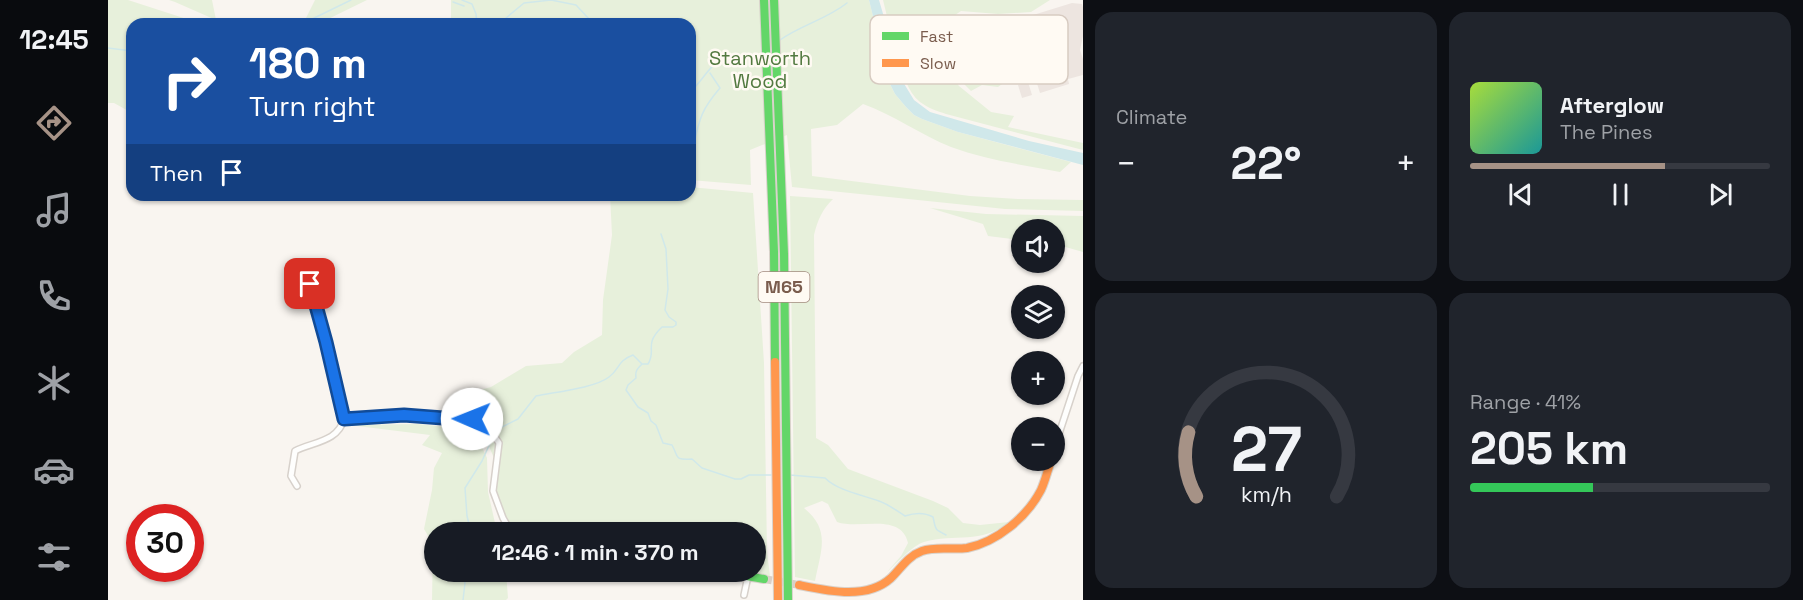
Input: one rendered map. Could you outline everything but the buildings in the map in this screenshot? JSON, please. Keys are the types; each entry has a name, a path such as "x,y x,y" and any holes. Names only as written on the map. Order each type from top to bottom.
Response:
{"main road":[{"name":"M65","path":"764,0 774,252 778,600"},
{"name":"M65","path":"774,0 784,254 788,600"},
{"path":"799,585 831,591 870,589 886,582 919,552 940,548 965,548 985,542 1009,529 1026,511 1039,493 1047,471"}],"street":[{"path":"297,486 291,476 295,451 308,444 331,437 339,430 344,419 326,342 304,265"},
{"path":"1065,417 1083,366"},
{"path":"344,419 404,415 472,419 488,427 499,443 493,491 505,522"},
{"path":"744,595 747,582"}],"shaded area":[{"path":"1072,3 1082,4 1083,36 1080,50 1083,59 1083,75 1068,79 1068,15 1033,15"},
{"path":"1068,79 1069,84 1040,93 1037,84 1068,84"},
{"path":"1029,84 1032,95 1022,98 1018,85"}],"green space":[{"path":"108,0 128,0 184,18 126,18 126,110 114,103 108,103"},
{"path":"169,0 212,0 216,18 211,18"},
{"path":"315,0 367,0 330,18 306,18"},
{"name":"Stanworth Wood","path":"451,0 869,0 873,15 870,15 870,84 890,84 906,107 922,119 958,132 1071,162 1060,172 978,155 951,147 863,104 837,125 811,129 812,176 970,196 1083,200 1083,211 1005,209 792,187 787,135 750,150 751,185 696,180 696,18 451,18"},
{"path":"883,0 1050,0 1031,12 998,14 961,11 955,15 887,15"},
{"path":"907,84 957,84 991,112 1014,116 1008,127 1083,143 1083,150 946,114 920,102"},
{"path":"964,84 1002,84 998,87 982,85 971,91"},
{"path":"696,188 753,193 764,363 767,552 770,576 766,575 766,522 506,522 495,490 494,458 479,423 467,418 355,416 446,411 462,395 491,387 526,366 562,363 574,352 602,335 603,300 612,235 610,201 696,201"},
{"path":"790,196 833,199 821,215 814,235 816,438 828,445 848,469 948,508 963,523 980,525 1009,522 999,529 978,536 924,542 910,551 887,572 901,556 908,543 904,534 888,525 837,522 828,504 822,501 804,508 818,524 821,533 821,550 815,581 795,577"},
{"path":"930,208 986,214 1083,216 1083,252 1065,247 1065,219 1011,219 1011,239 988,236 983,224"},
{"path":"418,424 474,430 487,458 488,492 495,522 425,522 434,468 442,453 422,445 430,435 349,425"},
{"path":"432,582 507,582 508,598 506,600 432,600"}],"water":[{"path":"869,0 879,0 883,15 873,15"},
{"path":"890,84 904,84 914,100 930,112 1029,141 1083,153 1083,165 958,132 922,119 914,115 895,94"}],"waterway":[{"path":"314,18 351,0"},
{"path":"462,0 472,4 476,18"},
{"path":"506,18 524,3 551,0 576,5 588,18"},
{"path":"453,2 464,6"},
{"path":"780,40 847,3"},
{"path":"108,48 126,50"},
{"path":"696,86 724,57 753,57 762,53"},
{"path":"696,134 702,114 720,88 710,73"},
{"path":"661,234 666,249 668,289 665,310 676,325 662,327 656,333 648,364 642,364 639,367 636,378 626,390 638,407 648,413 663,443 672,445 680,458 692,459 702,468 735,479 749,475 771,475"},
{"path":"495,435 498,429 518,419 536,396 585,387 603,381 613,374 621,362 633,355 642,364"},
{"path":"468,522 465,488 482,461 492,439"},
{"path":"790,475 825,478 844,489 882,502 905,516 930,515 933,517 936,529 946,535"},
{"path":"463,600 465,582"}],"tunnel":[{"path":"766,579 799,585"}],"traffic: fast":[{"path":"764,0 774,252 775,362"},
{"path":"774,0 784,254 788,600"}],"traffic: slow":[{"path":"775,362 778,600"},
{"path":"799,585 847,592 871,589 891,578 917,553 933,549 967,548 989,540 1010,527 1028,510 1041,490 1048,471"}],"route":[{"path":"310,284 344,419 404,415 472,419"}]}
